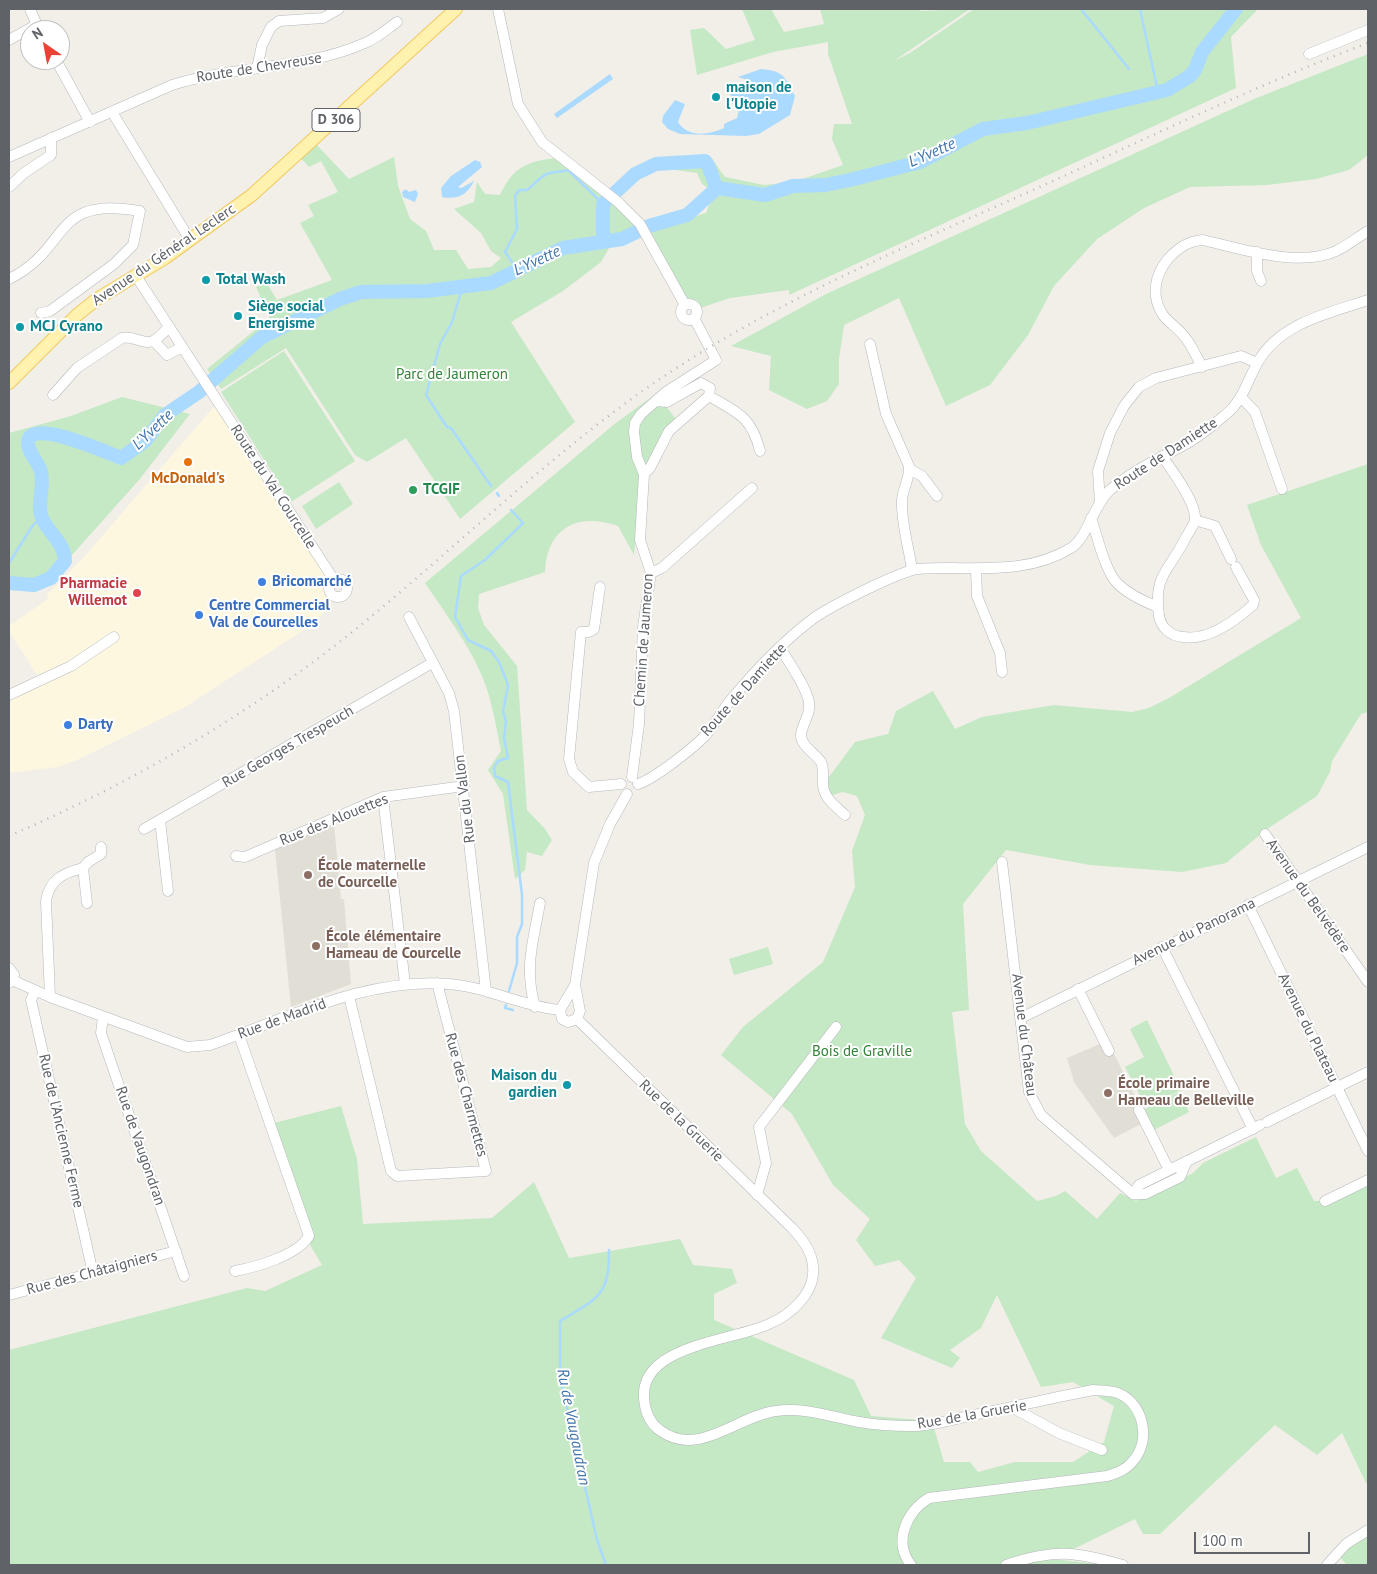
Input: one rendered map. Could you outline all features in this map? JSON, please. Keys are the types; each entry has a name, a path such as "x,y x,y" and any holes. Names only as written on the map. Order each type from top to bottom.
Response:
{"main road":[{"name":"Avenue du Général Leclerc","path":"9,384 77,315 97,299 190,240 252,195 456,9"}],"street":[{"path":"257,68 262,45 271,27 279,21 313,14 323,18 339,9"},
{"name":"Chemin de Jaumeron","path":"498,9 518,104 525,118 542,142 609,194 640,224 685,305 694,307 697,314 694,318 716,360 666,392 641,414 635,423 634,432 637,457 644,474 640,540 651,573 643,626 635,781"},
{"name":"Route de Chevreuse","path":"9,157 196,77 324,58 367,43 397,22"},
{"path":"1309,54 1368,30"},
{"path":"61,70 90,122"},
{"path":"112,112 190,240"},
{"path":"9,187 24,172 51,155 51,138"},
{"path":"9,279 44,253 70,219 79,214 103,207 140,211 134,245 114,264 50,311 41,313"},
{"path":"1202,367 1187,340 1164,316 1156,302 1154,290 1160,272 1176,250 1192,240 1204,240 1272,256 1314,257 1336,251 1368,230"},
{"path":"1256,252 1256,271 1261,281"},
{"path":"136,276 182,347 166,355 154,341"},
{"name":"Route de Damiette","path":"635,781 654,776 704,736 730,702 780,648 817,616 863,591 912,570 1008,569 1056,556 1075,545 1108,492 1162,456 1194,439 1225,415 1241,397 1257,363 1272,344 1298,326 1317,317 1368,300"},
{"path":"53,395 76,368 122,338 129,336 148,342 154,341 169,327"},
{"path":"870,344 886,414 909,469 902,498 902,510 912,570"},
{"name":"Route du Val Courcelle","path":"182,347 334,580"},
{"path":"1100,503 1098,471 1110,433 1124,406 1139,388 1156,378 1241,356 1257,363"},
{"path":"656,401 667,402 701,383 710,388 709,396 745,417 756,432 760,451"},
{"name":"Chemin de Jaumeron","path":"644,474 650,468 669,431 709,396"},
{"path":"1241,397 1256,412 1282,489"},
{"path":"1162,456 1192,504 1194,520 1184,541 1162,575 1156,595 1160,621 1173,635 1198,638 1214,631 1253,605 1254,600 1215,526 1194,520"},
{"path":"909,469 922,476 937,496"},
{"path":"651,573 662,568 752,488"},
{"path":"1091,518 1108,566 1118,584 1158,607"},
{"path":"976,570 977,596 1000,653 1002,672"},
{"path":"600,587 594,629 589,632 582,632 569,759 573,772 589,787 621,784"},
{"name":"Rue du Vallon","path":"409,617 449,693 454,711 486,991"},
{"path":"9,695 71,666 114,637"},
{"path":"780,648 800,680 809,700 807,717 800,736 802,741 820,760 824,768 822,784 827,800 845,815"},
{"name":"Rue Georges Trespeuch","path":"144,829 432,663"},
{"path":"576,985 562,1006 561,1016 571,1022 577,1019 580,1008 576,985 594,863 610,824 627,794 635,792 635,781 624,779 621,784 622,789 627,794"},
{"name":"Rue des Alouettes","path":"236,856 245,857 383,797 464,786"},
{"path":"383,797 405,984"},
{"path":"160,820 168,891"},
{"name":"Avenue du Belvédère","path":"1265,834 1368,982"},
{"path":"50,997 46,902 48,890 54,881 72,871 83,868 88,862 101,854 101,847"},
{"name":"Avenue du Panorama","path":"1021,1018 1368,847"},
{"name":"Avenue du Château","path":"1002,862 1029,1092 1033,1103 1041,1116 1133,1194"},
{"path":"83,868 87,903"},
{"path":"535,1007 529,985 529,964 540,904"},
{"name":"Avenue du Plateau","path":"1248,905 1368,1151"},
{"path":"1162,947 1260,1125"},
{"path":"9,968 13,972 11,981"},
{"name":"Rue de Madrid","path":"11,981 103,1017 187,1047 198,1048 349,996 405,984 437,983 470,986 535,1007 562,1006"},
{"name":"Rue des Charmettes","path":"349,996 391,1170 397,1176 486,1171 437,983"},
{"path":"1078,990 1109,1051"},
{"name":"Rue de l'Ancienne Ferme","path":"35,991 31,1000 93,1273"},
{"path":"562,1006 573,1001 580,1008"},
{"name":"Rue de Vaugondran","path":"103,1017 101,1032 184,1276"},
{"name":"Rue de la Gruerie","path":"577,1019 802,1238 813,1262 813,1282 794,1308 771,1324 689,1349 674,1355 654,1368 645,1383 644,1406 648,1416 660,1431 681,1440 700,1440 751,1416 777,1411 806,1410 859,1422 913,1426 933,1425 1093,1390 1114,1392 1129,1399 1139,1413 1143,1423 1142,1445 1137,1456 1126,1468 1107,1476 929,1498 915,1509 904,1528 903,1550 911,1565"},
{"path":"757,1195 766,1162 759,1127 836,1026"},
{"path":"235,1271 260,1266 300,1246 308,1236 239,1035"},
{"path":"1133,1194 1139,1185 1368,1072"},
{"path":"1139,1110 1169,1170"},
{"path":"1133,1194 1145,1194 1180,1177 1187,1161"},
{"path":"1325,1201 1368,1180"},
{"name":"Rue des Châtaigniers","path":"9,1295 176,1252"},
{"path":"1013,1408 1059,1433 1102,1450"},
{"path":"1327,1565 1346,1544 1368,1530"},
{"path":"1006,1565 1035,1556 1057,1552 1086,1555 1123,1565"}],"shaded area":[{"path":"218,402 332,582 330,592 336,597 316,622 185,707 77,760 57,767 9,773 9,695 41,681 9,631 9,626 48,599 47,595 84,557"},
{"path":"334,824 341,899 344,899 351,984 291,1007 275,850"},
{"name":"École primaire Hameau de Belleville","path":"1100,1044 1112,1050 1140,1106 1134,1110 1141,1124 1114,1138 1074,1082 1067,1058"}],"green space":[{"name":"Parc de Jaumeron","path":"742,9 771,9 784,32 824,24 820,9 919,9 921,11 970,9 894,61 910,53 974,9 1258,9 1231,37 1236,88 789,295 789,290 730,298 700,308 697,300 687,298 643,232 609,248 601,262 563,291 511,322 575,422 460,519 406,438 367,462 355,455 286,348 221,389 207,369 270,318 256,287 266,282 277,300 332,280 300,223 314,216 308,205 338,192 321,161 309,167 300,157 315,143 349,179 394,157 398,186 410,219 426,231 434,250 456,250 468,269 491,267 501,258 491,251 481,233 454,209 474,202 477,182 485,194 500,195 505,185 516,172 522,167 537,161 557,158 608,195 643,231 706,213 714,192 702,184 697,173 661,168 644,176 618,198 610,188 657,158 710,156 725,177 764,185 794,182 843,165 832,139 834,124 852,124 828,54 828,42 773,52 697,75 690,30 704,28 726,49 755,40"},
{"path":"1368,54 1368,155 1349,170 1316,179 1267,185 1190,187 1144,208 1097,239 1054,286 1028,335 990,385 946,406 899,298 844,325 839,359 839,384 827,401 807,409 769,390 771,356 731,346 826,294 1254,99"},
{"path":"284,351 355,461 291,502 221,392"},
{"path":"656,394 676,419 641,480 634,555 618,526 590,521 577,523 567,527 558,534 551,544 545,572 479,594 478,608 484,625 517,666 527,810 545,829 552,840 542,856 527,852 525,870 515,879 503,794 488,770 501,751 488,694 482,676 470,652 425,583 617,422"},
{"path":"122,397 190,414 139,480 63,565 29,582 9,581 9,433 71,416"},
{"name":"Bois de Graville","path":"1368,464 1368,712 1361,714 1332,761 1330,772 1317,796 1267,829 1226,863 1182,872 1090,865 1006,850 963,904 969,1010 952,1012 965,1124 981,1151 1037,1201 1056,1196 1065,1191 1097,1219 1120,1193 1136,1201 1193,1173 1203,1163 1256,1137 1276,1178 1297,1168 1314,1201 1325,1201 1327,1206 1368,1185 1368,1487 1342,1433 1317,1455 1275,1425 1160,1534 1143,1534 1135,1519 1053,1559 1107,1565 9,1565 9,1350 247,1288 265,1291 322,1265 303,1233 266,1125 341,1106 357,1159 363,1224 492,1218 534,1182 569,1258 680,1239 693,1265 732,1269 737,1283 714,1294 714,1320 854,1380 871,1416 932,1421 944,1462 970,1462 978,1472 1015,1462 1073,1462 1104,1442 1114,1406 1073,1382 1041,1387 997,1295 981,1328 950,1350 960,1358 952,1368 881,1338 916,1278 899,1260 875,1266 856,1240 870,1219 833,1185 792,1114 721,1055 743,1027 823,962 855,887 852,851 865,815 857,796 843,792 832,795 823,785 855,742 888,734 896,711 933,691 955,729 982,717 1054,705 1132,712 1149,708 1169,698 1301,618 1261,545 1247,505"},
{"path":"339,482 353,504 316,529 302,506"},
{"path":"768,947 773,964 734,975 729,959"},
{"path":"1147,1020 1181,1090 1146,1107 1125,1067 1144,1057 1130,1029"},
{"path":"1179,1092 1189,1112 1154,1130 1143,1110"},
{"path":"1368,1535 1368,1565 1347,1565 1338,1555"}],"water":[{"path":"761,69 779,73 786,79 795,96 790,115 759,134 746,136 680,134 668,129 662,122 663,116 675,100 685,104 678,122 687,131 699,134 724,128 724,124 737,118 739,110 732,104 733,98 730,95 733,90 739,92 753,88 751,81 738,77"},
{"path":"610,74 613,79 557,118 554,114"},
{"path":"475,160 480,162 482,167 458,187 461,188 474,181 468,190 457,197 442,197 441,188 451,176"},
{"path":"406,189 409,192 416,190 418,194 415,202 403,197 402,192"}],"waterway":[{"path":"1081,9 1129,69"},
{"path":"1140,9 1158,92"},
{"name":"L'Yvette","path":"9,583 34,585 51,578 65,561 60,544 45,524 40,513 42,478 40,469 29,448 28,444 31,436 40,433 53,435 86,444 121,458 145,441 165,415 199,392 262,337 340,299 361,292 427,291 491,283 563,248 622,239 649,226 687,215 717,188 765,195 793,186 825,185 850,180 920,162 983,129 1027,123 1167,90 1190,76 1195,70 1202,52 1236,9"},
{"path":"603,242 603,204 635,174 656,164 705,161 717,188"},
{"path":"518,271 505,252 517,229 515,196 519,190 527,190 547,174 568,170 603,204"},
{"path":"463,285 452,322 440,344 426,395 447,427 451,428 491,486"},
{"name":"Ru de Vaugaudran","path":"509,991 517,963 517,937 522,924 522,895 508,782 495,776 494,768 498,761 508,758 504,738 506,721 503,712 508,685 499,662 491,651 468,640 455,617 461,576 485,560 523,523 511,510"},
{"path":"9,563 33,525 42,518"},
{"name":"Ru de Vaugaudran","path":"506,1005 505,1008 513,1010"},
{"name":"Ru de Vaugaudran","path":"606,1565 597,1540 560,1377 560,1321 592,1301 598,1295 607,1278 609,1250"}],"railway":[{"path":"9,836 101,793 146,769 233,718 275,690 394,598 579,439 617,409 701,352 793,301 888,255 1241,95 1368,43"}],"place":[{"name":"maison de l'Utopie","path":"716,97"},
{"name":"Total Wash","path":"206,280"},
{"name":"Siège social Energisme","path":"238,316"},
{"name":"MCJ Cyrano","path":"20,327"},
{"name":"McDonald's","path":"188,462"},
{"name":"TCGIF","path":"413,490"},
{"name":"Bricomarché","path":"262,582"},
{"name":"Pharmacie Willemot","path":"137,593"},
{"name":"Centre Commercial Val de Courcelles","path":"199,615"},
{"name":"Darty","path":"68,725"},
{"name":"École maternelle de Courcelle","path":"308,875"},
{"name":"École élémentaire Hameau de Courcelle","path":"316,946"},
{"name":"Maison du gardien","path":"567,1085"},
{"name":"École primaire Hameau de Belleville","path":"1108,1093"}]}
